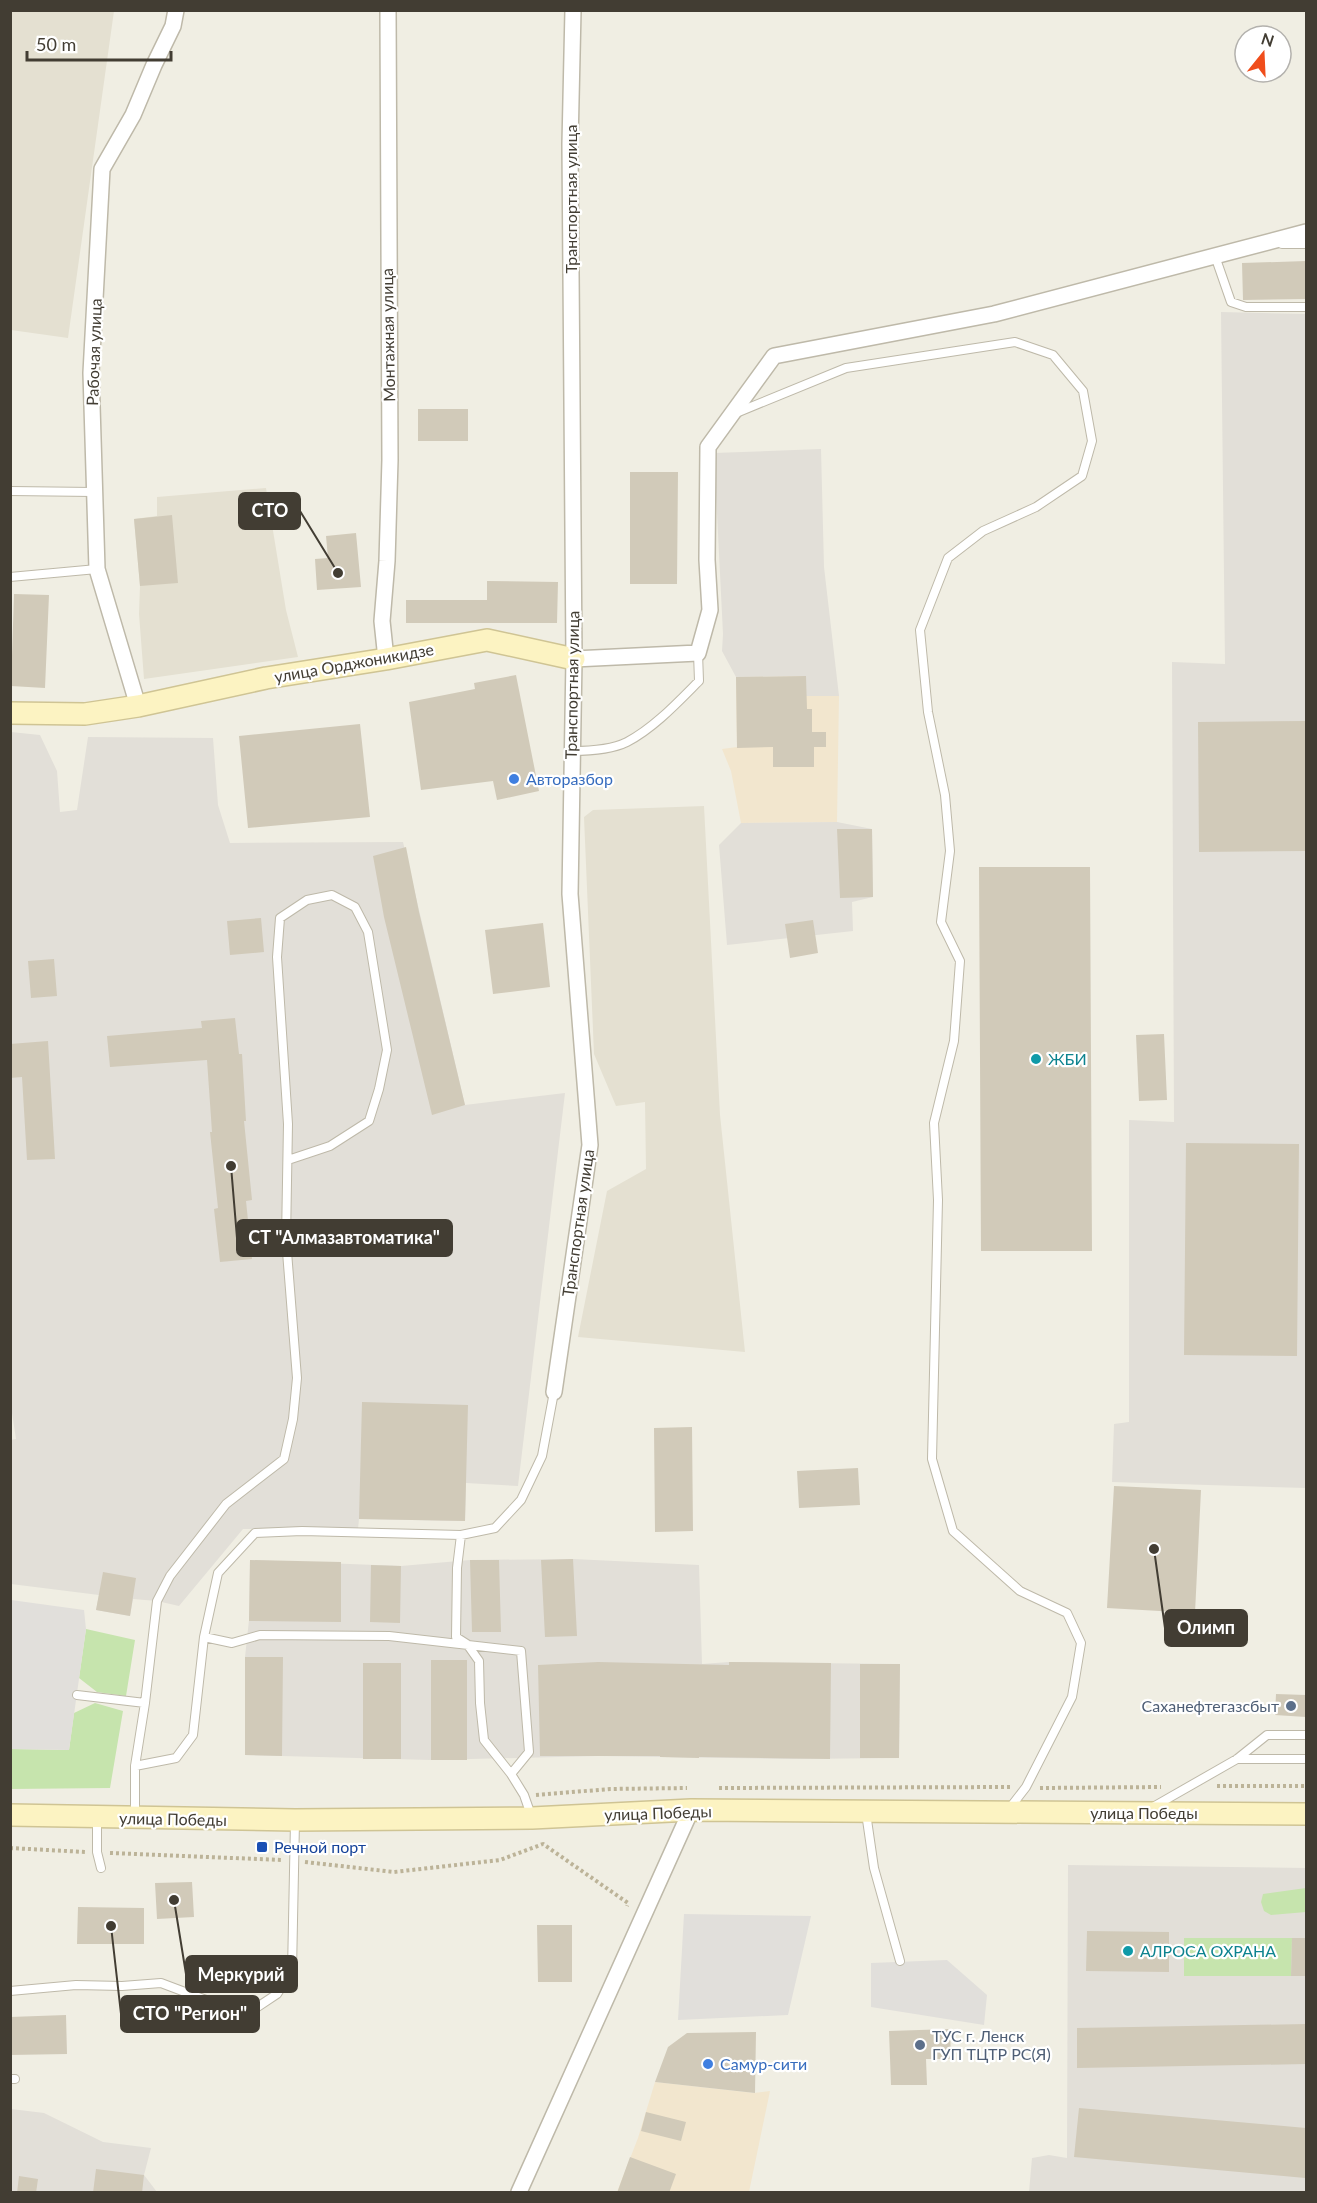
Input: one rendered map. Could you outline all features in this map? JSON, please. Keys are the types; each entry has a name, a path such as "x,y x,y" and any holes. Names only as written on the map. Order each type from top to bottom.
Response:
{"main road":[{"name":"улица Орджоникидзе","path":"10,713 85,714 138,706 266,678 487,640 574,658"},
{"name":"улица Победы","path":"10,1815 135,1819 295,1820 532,1818 691,1810 1306,1814"}],"street":[{"name":"Рабочая улица","path":"138,706 97,569 91,373 102,169 133,116 173,26 176,10"},
{"name":"Монтажная улица","path":"386,659 382,621 387,561 390,460 388,10"},
{"name":"Транспортная улица","path":"554,1392 590,1145 570,894 574,658 570,156 573,10"},
{"path":"698,653 710,610 707,560 708,447 774,356 993,314 1306,232"},
{"name":"улица Орджоникидзе","path":"574,658 698,653"},
{"path":"519,2193 691,1810"}],"lane":[{"path":"1263,244 1306,243"},
{"path":"1215,256 1231,302 1246,307 1306,307"},
{"path":"731,415 846,368 1015,342 1053,355 1083,391 1092,441 1082,476 1036,507 983,531 948,558 920,630 928,712 945,795 950,851 941,922 960,961 954,1041 934,1123 938,1242 932,1459 952,1531 1020,1591 1067,1613 1081,1643 1071,1697 1026,1787 1006,1812"},
{"path":"10,491 94,492"},
{"path":"10,577 97,569"},
{"path":"572,751 594,751 626,742 669,711 699,681 698,653"},
{"path":"135,1819 135,1766 157,1601 170,1576 226,1504 284,1459 293,1419 297,1378 286,1239 288,1124 277,957 280,918 307,900 332,896 355,906 368,932 387,1050 379,1089 369,1121 330,1146 288,1160"},
{"path":"135,1766 176,1758 193,1735 204,1637 218,1573 255,1533 302,1531 461,1535 495,1528 521,1500 542,1456 554,1392"},
{"path":"461,1535 457,1568 456,1637 467,1644 479,1661 484,1740 511,1774 524,1795 532,1818"},
{"path":"204,1637 232,1643 260,1635 389,1636 521,1650 529,1752 511,1774"},
{"path":"77,1695 145,1703"},
{"path":"1142,1813 1237,1759 1267,1735 1306,1735"},
{"path":"1237,1759 1306,1759"},
{"path":"866,1812 874,1868 900,1961"},
{"path":"97,1817 97,1852 102,1868"},
{"path":"10,1991 76,1985 161,1983 214,2003 250,2012 277,1994 292,1971 295,1820"}],"path":[{"path":"10,1848 293,1861 394,1872 500,1860 543,1844 628,1903 624,1914"}],"shaded area":[{"path":"11,10 114,11 68,338 11,330"},
{"path":"1221,312 1306,314 1306,1488 1112,1482 1114,1424 1129,1422 1129,1120 1174,1122 1172,662 1225,664"},
{"path":"821,449 824,567 839,696 806,696 806,676 736,677 722,651 714,453"},
{"path":"266,488 286,610 298,657 144,679 139,614 140,586 134,519 157,516 157,497"},
{"path":"806,676 807,696 839,696 837,822 741,823 731,771 722,749 737,747 736,677"},
{"path":"11,732 40,735 57,771 60,812 77,810 88,737 213,738 218,805 230,843 403,842 465,1105 565,1093 518,1486 466,1483 465,1521 359,1519 358,1529 243,1529 179,1606 133,1599 130,1616 96,1610 99,1595 11,1584 10,1440 16,1439 10,1400"},
{"path":"704,806 720,1115 745,1352 578,1337 607,1191 646,1169 645,1102 616,1106 594,1054 584,817 593,810"},
{"path":"837,822 872,829 873,897 852,902 853,931 727,945 719,845 741,823"},
{"path":"573,1559 699,1565 702,1664 729,1662 900,1664 899,1758 598,1756 431,1760 245,1755 245,1657 249,1620 250,1560 401,1566 470,1560"},
{"path":"11,1600 84,1610 86,1629 69,1750 11,1749"},
{"path":"1068,1865 1306,1868 1306,2192 1029,2192 1032,2158 1049,2155 1067,2158"},
{"path":"684,1914 811,1916 788,2015 678,2020"},
{"path":"947,1960 987,1995 984,2025 871,2007 871,1963"},
{"path":"655,2082 754,2093 770,2091 749,2192 617,2192 638,2138"},
{"path":"11,2109 44,2113 103,2142 151,2148 144,2175 157,2192 11,2192"}],"green space":[{"path":"86,1629 135,1640 126,1696 97,1692 79,1678"},
{"path":"95,1703 123,1711 110,1788 11,1789 11,1749 69,1750 74,1713"},
{"path":"1306,1888 1306,1912 1271,1915 1264,1911 1261,1902 1263,1894"},
{"path":"1184,1938 1292,1938 1291,1976 1184,1976"}],"building":[{"path":"1306,261 1306,299 1243,300 1242,263"},
{"path":"418,409 468,409 468,441 418,441"},
{"path":"630,472 678,472 677,584 630,584"},
{"path":"172,515 178,583 140,586 134,519"},
{"path":"356,533 361,587 317,590 315,559 328,558 326,536"},
{"path":"487,581 558,582 557,623 406,623 406,600 487,600"},
{"path":"14,594 49,595 45,688 11,686"},
{"path":"516,675 539,791 497,800 493,781 421,790 409,702 475,689 474,683"},
{"path":"806,676 807,709 812,709 812,732 826,732 826,747 814,747 814,767 773,767 773,747 737,748 736,677"},
{"path":"1306,721 1306,851 1199,852 1198,722"},
{"path":"360,724 370,817 248,828 239,736"},
{"path":"837,829 872,829 873,897 840,898"},
{"path":"406,847 419,912 465,1105 432,1115 384,917 373,856"},
{"name":"ЖБИ","path":"979,867 1090,867 1092,1251 981,1251"},
{"path":"261,918 264,952 230,955 227,921"},
{"path":"813,920 818,953 790,958 785,924"},
{"path":"543,923 550,987 493,994 485,930"},
{"path":"54,959 57,996 31,998 28,961"},
{"path":"235,1018 239,1054 242,1054 246,1121 244,1121 252,1200 246,1201 252,1259 220,1262 214,1209 218,1208 210,1132 212,1132 207,1060 110,1067 107,1036 202,1028 201,1021"},
{"path":"1164,1034 1167,1100 1139,1101 1136,1035"},
{"path":"48,1041 55,1159 27,1160 22,1077 10,1078 10,1044"},
{"path":"1186,1143 1299,1144 1297,1356 1184,1355"},
{"path":"362,1402 468,1405 465,1521 359,1519"},
{"path":"692,1427 693,1531 655,1532 654,1428"},
{"path":"858,1468 860,1505 799,1508 797,1471"},
{"path":"1114,1486 1201,1490 1195,1613 1107,1608"},
{"path":"573,1559 577,1636 545,1637 541,1560"},
{"path":"250,1560 341,1562 341,1622 249,1621"},
{"path":"470,1560 499,1560 501,1632 472,1632"},
{"path":"371,1565 401,1566 400,1623 370,1622"},
{"path":"103,1572 136,1578 130,1616 96,1610"},
{"path":"245,1657 283,1657 282,1756 245,1755"},
{"path":"431,1660 467,1660 467,1760 431,1760"},
{"path":"598,1662 729,1665 729,1662 831,1663 830,1759 540,1756 538,1665"},
{"path":"363,1663 401,1663 401,1759 363,1759"},
{"path":"860,1664 900,1664 899,1758 860,1758"},
{"name":"Саханефтегазсбыт","path":"1276,1694 1306,1695 1306,1717 1275,1715"},
{"path":"192,1882 194,1917 157,1919 155,1883"},
{"path":"78,1907 144,1908 144,1944 77,1944"},
{"path":"537,1925 572,1925 572,1982 538,1982"},
{"name":"АЛРОСА ОХРАНА","path":"1087,1931 1169,1932 1169,1972 1086,1971"},
{"path":"1292,1938 1306,1938 1306,1976 1291,1976"},
{"path":"66,2015 67,2054 10,2055 10,2017"},
{"path":"1306,2024 1306,2064 1077,2068 1077,2028"},
{"name":"ТУС г. Ленск ГУП ТЦТР РС(Я)","path":"950,2029 951,2059 926,2059 927,2085 891,2085 889,2031"},
{"name":"Самур-сити","path":"756,2032 755,2093 655,2082 668,2047 687,2033"},
{"path":"1079,2108 1306,2128 1305,2178 1074,2157"},
{"path":"646,2112 686,2122 681,2141 641,2131"},
{"path":"630,2157 676,2174 669,2193 617,2193"},
{"path":"96,2169 144,2175 142,2193 93,2193"},
{"path":"19,2176 38,2179 36,2193 17,2193"}],"place":[{"name":"СТО","path":"338,573"},
{"name":"Авторазбор","path":"514,779"},
{"name":"ЖБИ","path":"1036,1059"},
{"name":"СТ \"Алмазавтоматика\"","path":"231,1166"},
{"name":"Олимп","path":"1154,1549"},
{"name":"Саханефтегазсбыт","path":"1291,1706"},
{"name":"Речной порт","path":"262,1847"},
{"name":"Меркурий","path":"174,1900"},
{"name":"СТО \"Регион\"","path":"111,1926"},
{"name":"АЛРОСА ОХРАНА","path":"1128,1951"},
{"name":"ТУС г. Ленск ГУП ТЦТР РС(Я)","path":"920,2045"},
{"name":"Самур-сити","path":"708,2064"}]}
